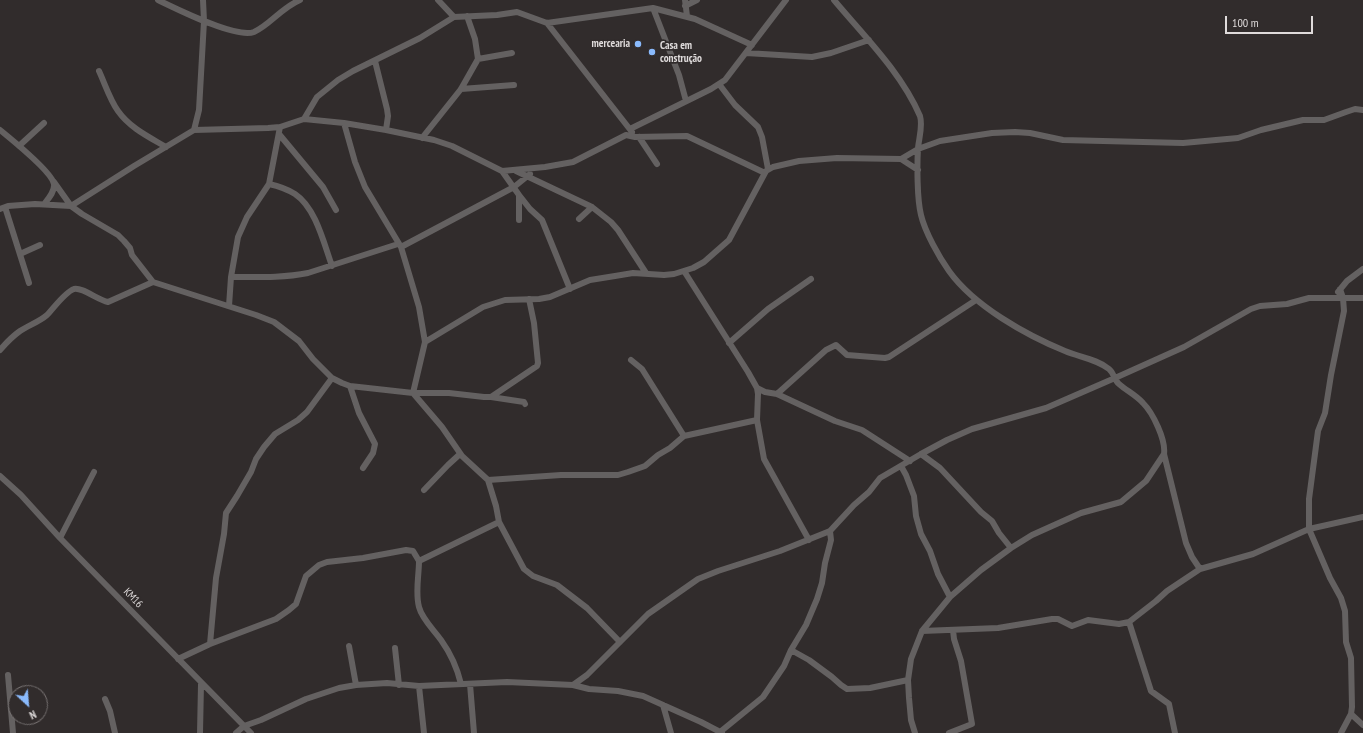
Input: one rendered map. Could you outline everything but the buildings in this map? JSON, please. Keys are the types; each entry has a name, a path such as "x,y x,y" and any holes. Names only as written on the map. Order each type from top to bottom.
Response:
{"street":[{"path":"158,0 204,21 240,33 253,32 262,27 285,8 300,0"},
{"path":"194,130 199,110 204,0"},
{"path":"438,0 454,17"},
{"path":"686,16 685,3 697,0"},
{"path":"630,129 719,84 730,74 786,0"},
{"path":"834,0 869,40 896,76 917,109 922,120 918,148 920,212 929,235 948,270 962,287 976,300 995,313 1037,338 1065,351 1102,364 1110,369 1119,384 1144,404 1149,410 1162,438 1165,448 1164,454 1186,543 1192,557 1200,569"},
{"path":"304,119 316,97 343,77 420,38 454,17 497,15 517,12 547,22 654,8 686,16 752,45"},
{"path":"654,8 677,69 686,101"},
{"path":"422,138 461,89 478,59 467,16"},
{"path":"547,22 657,164"},
{"path":"746,53 812,57 831,53 869,40"},
{"path":"478,59 512,53"},
{"path":"375,61 387,109 388,116 386,130"},
{"path":"99,71 118,110 124,118 134,128 166,147"},
{"path":"425,342 483,306 505,300 528,298 539,299 550,297 590,280 633,273 664,275 684,271 704,262 729,240 766,171 762,137 758,127 735,105 719,84"},
{"path":"461,89 514,85"},
{"path":"901,159 918,148 940,141 992,133 1030,133 1062,140 1183,143 1238,138 1261,130 1303,120 1324,120 1346,112 1363,110"},
{"path":"29,283 20,254 2,208 45,203 71,206 194,130 280,127 304,119 344,123 434,140 452,146 502,171 530,209 542,220 570,289"},
{"path":"19,146 44,123"},
{"path":"344,123 360,176 365,187 400,245 419,307 425,342 413,393"},
{"path":"229,306 231,277 238,237 247,217 269,184 280,127"},
{"path":"0,130 31,156 50,176 71,206 118,235 130,248 132,255 153,282 267,318 299,341 313,359 332,378 350,386 413,393 449,393 491,397 524,402 525,404"},
{"path":"279,134 323,187 336,210"},
{"path":"502,171 545,168 573,162 626,135 637,137 687,136 766,171 799,161 837,158 901,159 918,170"},
{"path":"231,277 294,276 400,245 514,187 537,168"},
{"path":"516,171 592,207 611,222 618,230 646,273"},
{"path":"45,203 54,188 54,182"},
{"path":"269,184 288,190 296,195 308,207 324,240 332,266"},
{"path":"519,195 519,220"},
{"path":"579,219 592,207"},
{"path":"20,254 40,245"},
{"path":"1333,298 1347,281 1363,269"},
{"path":"684,271 728,343 748,372 756,388 759,403 757,420 764,459 809,540"},
{"path":"728,343 768,309 811,279"},
{"path":"0,350 21,330 40,321 69,292 74,289 79,289 108,302 153,282"},
{"path":"1340,289 1343,298 1344,312 1325,413 1318,431 1309,499 1309,529 1330,578 1341,598 1345,611 1346,642 1351,658 1352,707 1341,733"},
{"path":"491,397 537,366 538,363 534,323 528,298"},
{"path":"573,685 587,674 648,614 698,579 780,551 830,531 869,492 880,478 947,440 972,429 1046,408 1184,347 1251,309 1260,306 1287,304 1309,298 1363,298"},
{"path":"777,394 826,350 836,345 847,355 889,357 976,300"},
{"path":"630,360 642,369 684,436"},
{"path":"210,644 216,578 224,534 226,513 251,472 256,459 264,448 275,434 298,420 307,412 332,378"},
{"path":"350,386 359,414 375,444 373,453 363,468"},
{"path":"756,388 765,392 777,394 835,421 862,430 910,461"},
{"path":"413,393 442,427 460,454 488,480 499,522 524,569 529,573 557,585 587,608 620,642"},
{"path":"488,480 560,475 618,475 645,466 658,454 670,448 684,436 757,420"},
{"path":"424,490 460,454"},
{"path":"921,454 940,468 981,512 992,521 1011,548"},
{"path":"915,733 911,720 908,680 911,659 922,631 950,597 971,578 1011,548 1032,535 1081,513 1121,502 1146,481 1164,454"},
{"path":"901,466 914,496 916,516 923,539 950,597"},
{"path":"60,538 94,472"},
{"name":"KM16","path":"0,476 21,495 60,538 201,684 251,733"},
{"path":"922,631 998,628 1052,619 1058,619 1072,626 1088,620 1119,624 1130,622 1167,591 1200,569 1253,554 1309,529 1363,517"},
{"path":"418,561 499,522"},
{"path":"236,733 244,726 339,688 356,685 387,683 419,686 507,682 573,685 589,689 624,692 643,696 721,733 763,697 784,666 817,599 831,540 830,531"},
{"path":"178,659 210,644 276,619 296,604 306,576 319,565 327,562 379,556 406,550 413,551 418,561 417,580 419,607 424,617 453,659 458,670 461,684"},
{"path":"1130,622 1150,691 1169,704 1175,733"},
{"path":"949,733 972,724 961,661 954,639 953,630"},
{"path":"349,646 356,685"},
{"path":"395,648 399,685"},
{"path":"791,650 809,660 847,689 870,688 908,680"},
{"path":"587,674 589,689"},
{"path":"8,675 13,733"},
{"path":"200,733 201,684"},
{"path":"470,684 474,733"},
{"path":"419,686 424,733"},
{"path":"105,699 110,711 115,733"},
{"path":"663,705 671,733"},
{"path":"1350,714 1363,724"}],"place":[{"name":"mercearia","path":"638,44"},
{"name":"Casa em construção","path":"652,52"}]}
